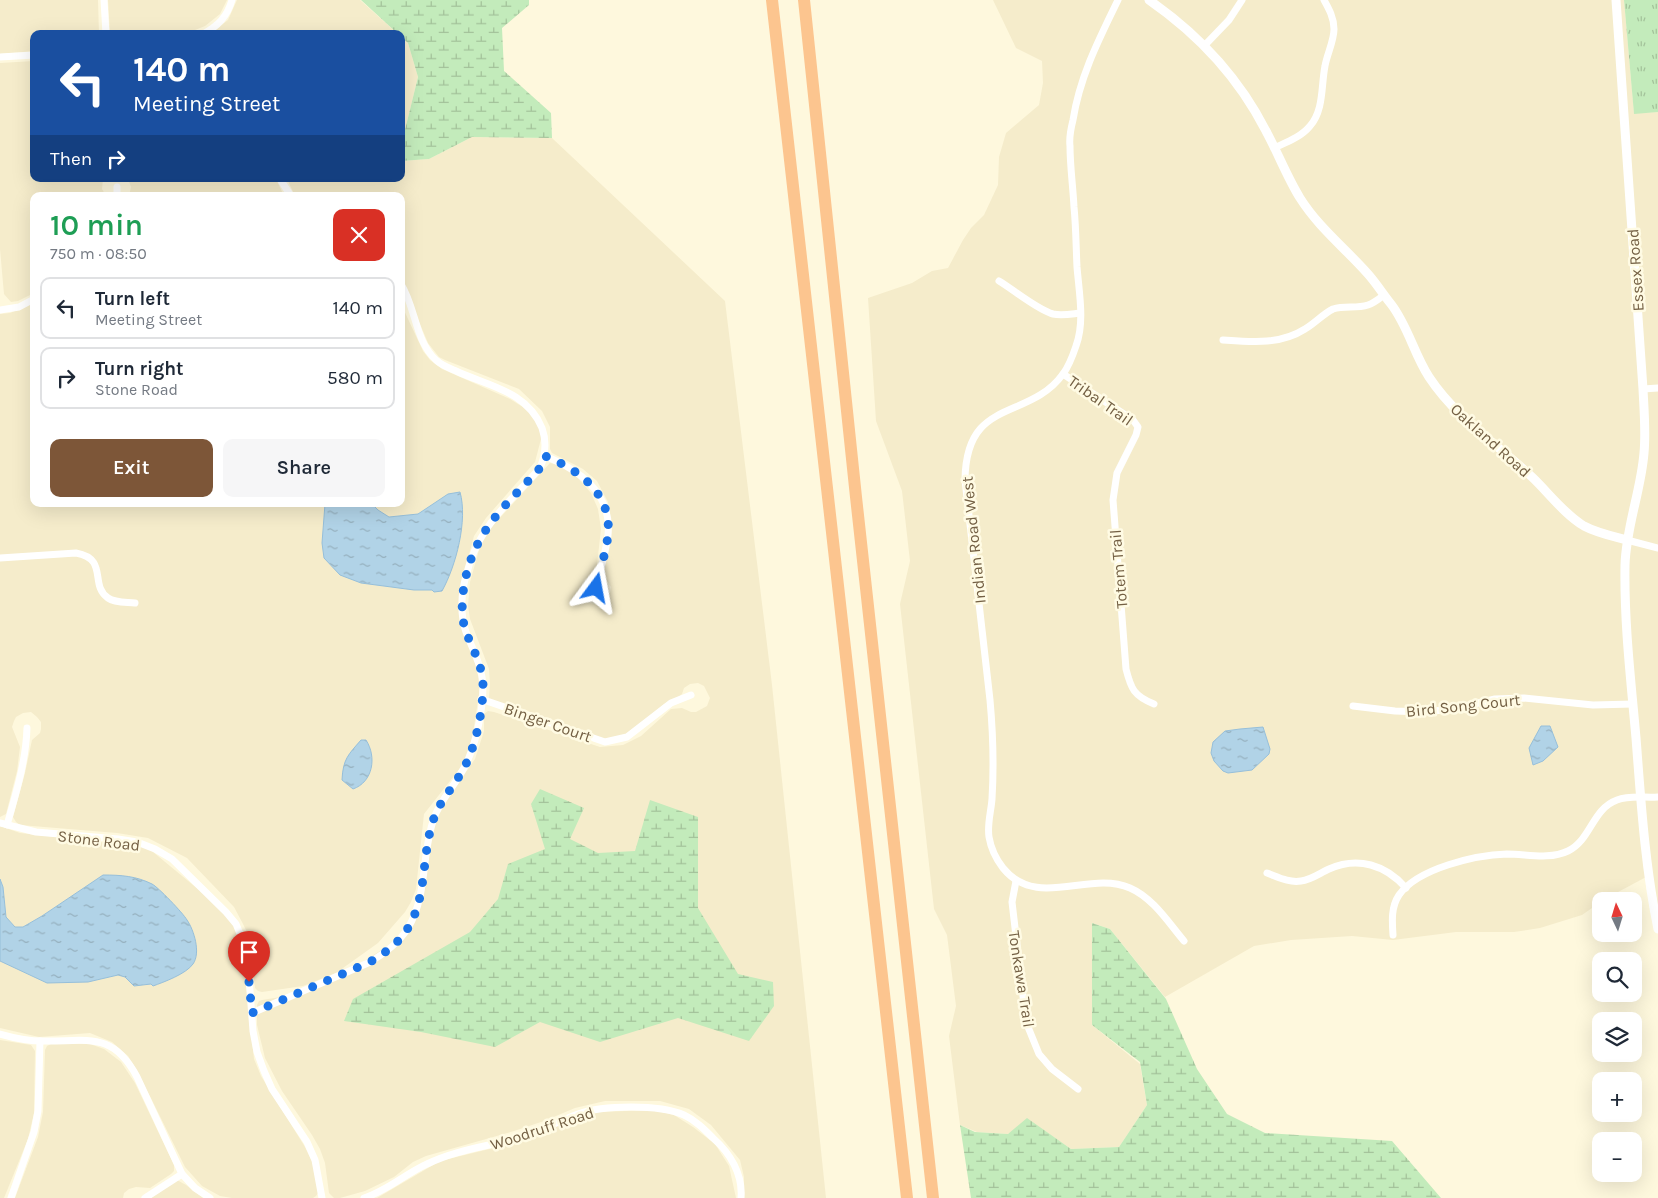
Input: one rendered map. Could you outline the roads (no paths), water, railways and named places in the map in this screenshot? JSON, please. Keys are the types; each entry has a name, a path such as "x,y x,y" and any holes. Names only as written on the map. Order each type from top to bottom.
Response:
{"highway":[{"path":"772,0 906,1198"},
{"path":"804,0 855,488 933,1198"}],"street":[{"path":"104,0 106,30"},
{"path":"210,30 222,20 232,0"},
{"name":"Indian Road West","path":"1016,881 998,860 989,836 988,820 992,801 993,734 965,480 966,461 974,438 990,419 1042,393 1063,374 1077,344 1080,313 1070,138 1076,100 1092,52 1118,0"},
{"name":"Oakland Road","path":"1149,0 1184,26 1205,46 1232,77 1261,122 1288,177 1314,218 1368,274 1384,295 1397,314 1429,378 1450,404 1468,423 1531,476 1571,516 1584,526 1627,540"},
{"path":"1205,46 1229,20 1242,0"},
{"path":"1274,148 1303,134 1318,114 1324,68 1334,36 1333,18 1324,0"},
{"name":"Essex Road","path":"1616,0 1643,389 1644,454 1627,540"},
{"path":"0,57 30,55"},
{"path":"117,187 117,192"},
{"path":"999,281 1043,310 1054,314 1066,315 1080,313"},
{"path":"252,1013 368,963 383,954 397,942 408,928 420,895 433,819 440,804 462,773 476,739 483,686 478,659 466,631 463,617 463,595 466,576 475,549 488,525 540,468 545,456 544,434 539,420 520,398 437,362 427,350 405,294"},
{"path":"1223,340 1274,341 1292,336 1334,309 1344,306 1369,305 1384,295"},
{"path":"0,310 19,307 30,301"},
{"name":"Tribal Trail","path":"1063,374 1134,420 1138,427"},
{"path":"1643,389 1658,388"},
{"name":"Totem Trail","path":"1138,427 1136,435 1117,473 1112,500 1126,669 1134,692 1142,699 1154,704"},
{"path":"545,456 583,476 599,496 604,508 608,533 596,588"},
{"path":"1658,548 1627,540 1625,565 1633,704 1648,875 1658,930"},
{"path":"0,558 84,555 91,559 96,566 103,593 109,599 134,603"},
{"name":"Binger Court","path":"482,699 605,742 628,737 671,703 691,695"},
{"name":"Bird Song Court","path":"1353,706 1423,712 1453,709 1496,699 1524,698 1593,706 1633,704"},
{"path":"4,824 23,765 27,728"},
{"path":"1393,935 1392,913 1399,895 1413,882 1436,869 1483,856 1510,854 1557,855 1579,844 1602,809 1618,799 1658,797"},
{"name":"Stone Road","path":"4,824 36,832 137,842 172,859 220,905 236,924 247,951 257,1052 272,1089 307,1142 315,1160 322,1198"},
{"path":"1267,873 1286,880 1303,881 1339,864 1352,862 1366,863 1391,873 1406,888"},
{"path":"1016,881 1045,888 1105,883 1130,888 1150,902 1184,941"},
{"name":"Tonkawa Trail","path":"1016,881 1012,902 1026,1022 1039,1054 1052,1069 1078,1089"},
{"path":"0,1034 12,1038 40,1041 77,1039 96,1041 110,1046 121,1054 137,1077 182,1174 195,1188 210,1198"},
{"path":"11,1198 34,1132 38,1111 40,1041"},
{"name":"Woodruff Road","path":"364,1198 389,1187 428,1164 448,1156 540,1131 579,1114 621,1107 671,1110 684,1114 696,1121 722,1146 730,1157 740,1182 741,1198"},
{"path":"145,1198 182,1174"}],"water":[{"path":"460,492 463,516 456,556 442,591 434,592 432,590 414,590 361,583 340,575 324,558 322,543 325,507 375,507 389,517 418,514 448,494"},
{"path":"1541,726 1550,726 1558,747 1543,761 1533,765 1529,748"},
{"path":"1263,727 1270,749 1269,754 1252,770 1228,773 1223,771 1214,761 1211,753 1213,742 1225,731"},
{"path":"361,740 366,740 369,747 372,761 371,768 365,781 353,789 342,780 343,773 347,758"},
{"path":"103,875 128,876 146,881 155,886 176,906 190,924 196,942 195,959 190,968 175,977 153,986 151,984 134,986 125,977 118,975 88,982 47,983 0,961 0,879 3,887 6,917 15,927 23,927"}]}
